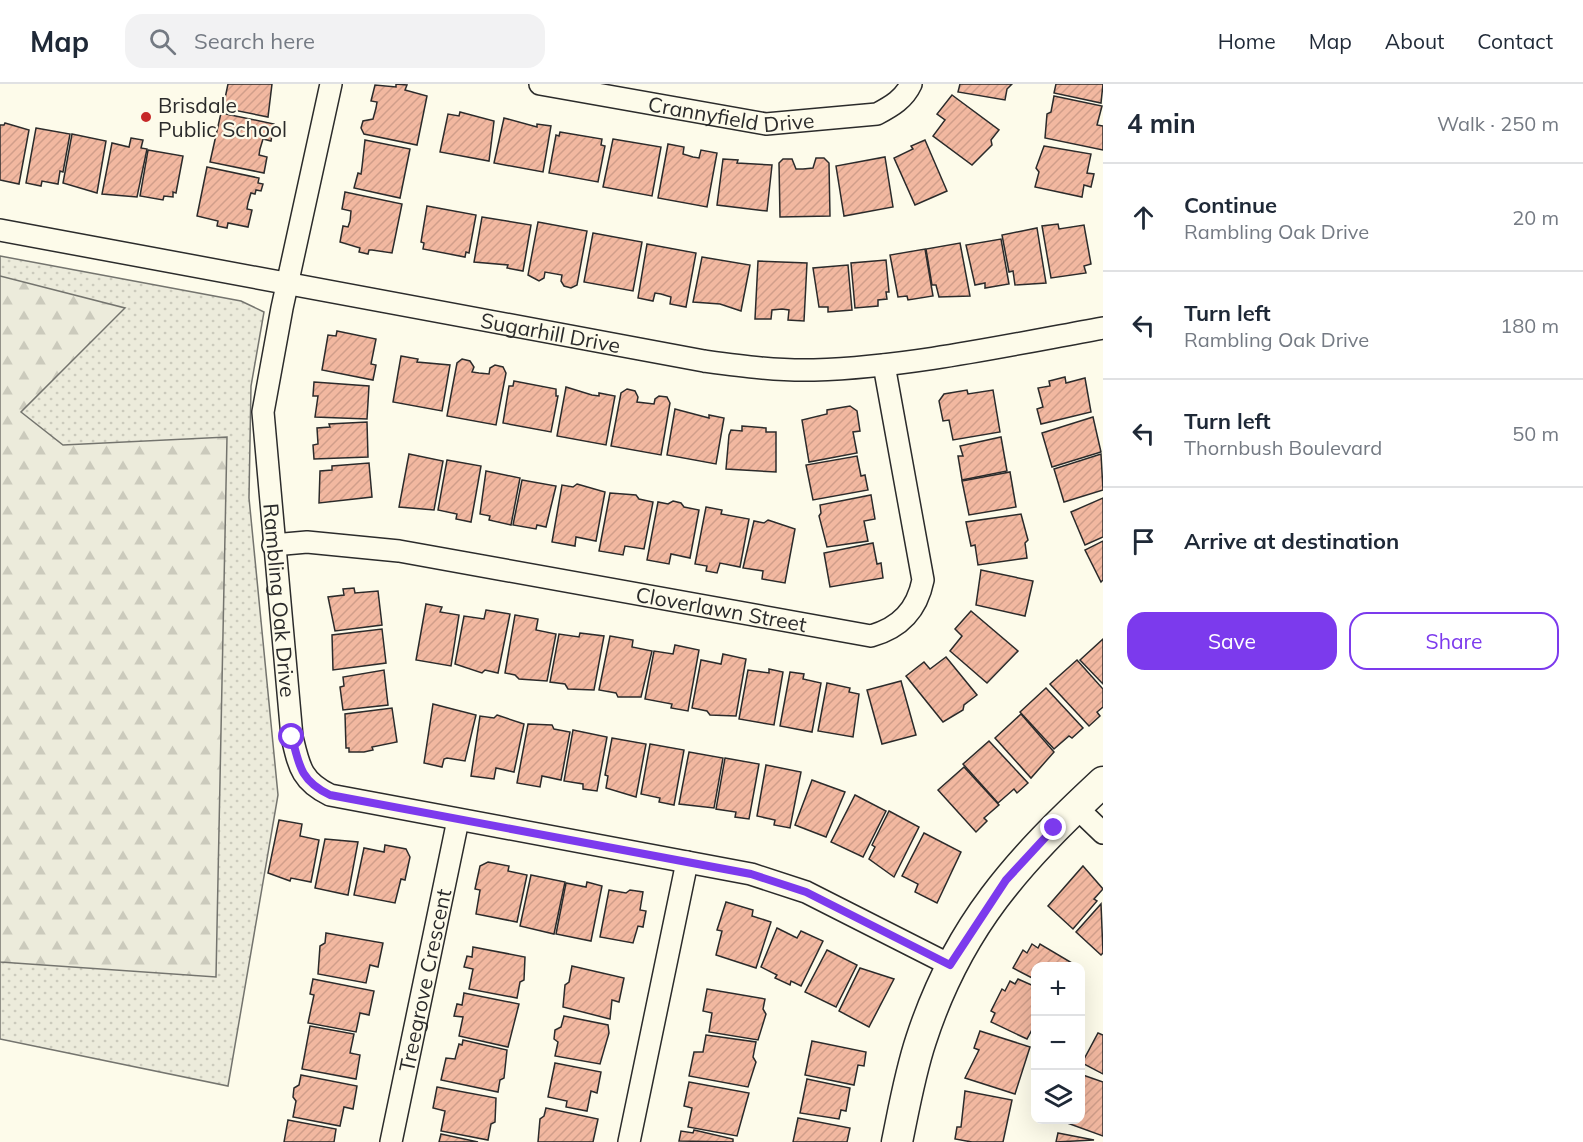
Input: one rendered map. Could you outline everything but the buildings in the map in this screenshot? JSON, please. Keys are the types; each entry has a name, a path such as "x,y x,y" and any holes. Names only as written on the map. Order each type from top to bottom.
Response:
{"street":[{"path":"287,284 332,84"},
{"name":"Crannyfield Drive","path":"540,84 766,124 878,114 893,106 907,93 911,84"},
{"name":"Sugarhill Drive","path":"0,230 704,361 813,370 884,364 1103,328"},
{"name":"Rambling Oak Drive","path":"287,284 263,412 292,737 300,769 313,787 330,795 751,874 806,892 950,965"},
{"name":"Cloverlawn Street","path":"273,544 306,542 399,551 871,636 891,630 902,621 919,597 923,580 884,364"},
{"path":"897,1142 921,1038 950,965 1006,880 1031,850 1103,782"},
{"path":"1076,807 1103,833"},
{"name":"Treegrove Crescent","path":"391,1142 458,820"},
{"path":"629,1142 687,862"}],"green space":[{"path":"0,256 241,301 264,312 251,386 249,498 278,795 228,1086 0,1039"},
{"path":"0,276 125,308 21,412 63,445 227,437 216,977 0,962"}],"place":[{"name":"Brisdale Public School","path":"146,117"}],"route":[{"path":"292,737 300,769 313,787 330,795 751,874 806,892 950,965 1006,880 1031,850 1054,828"}]}
